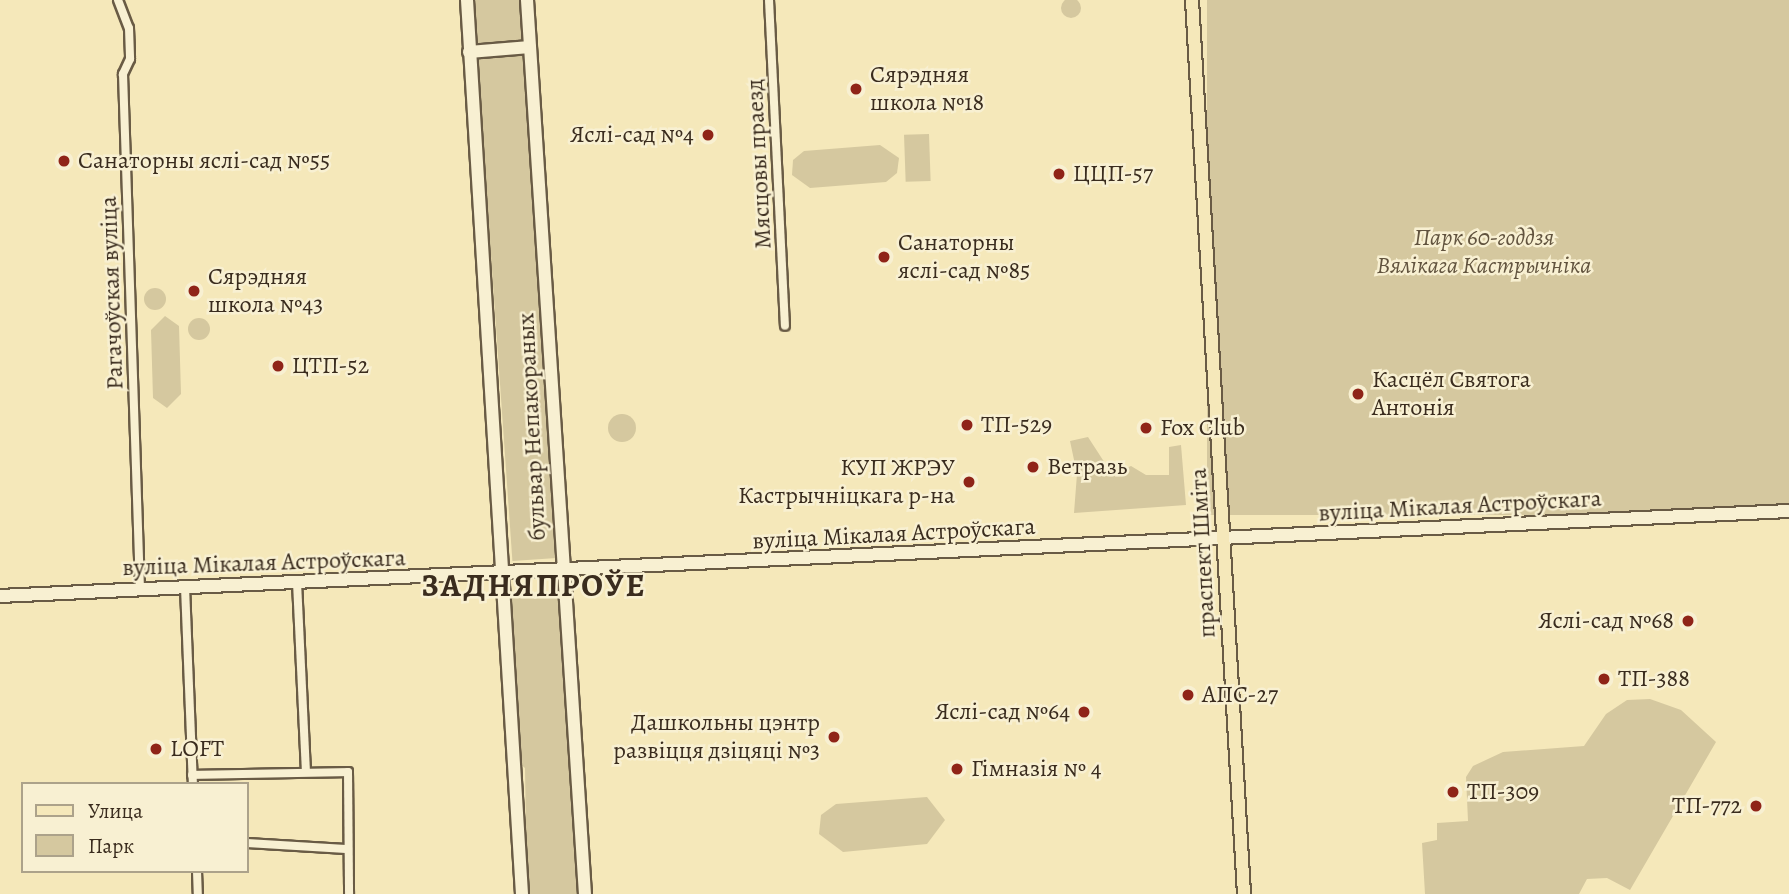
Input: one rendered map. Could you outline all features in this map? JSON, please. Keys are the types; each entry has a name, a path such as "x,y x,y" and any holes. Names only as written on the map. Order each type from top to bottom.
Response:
{"main road":[{"name":"бульвар Непакораных","path":"467,0 522,894"},
{"name":"бульвар Непакораных","path":"527,0 585,894"},
{"name":"праспект Шміта","path":"1192,0 1244,894"},
{"path":"469,52 530,47"},
{"name":"вуліца Мікалая Астроўскага","path":"0,596 1789,511"}],"street":[{"name":"Рагачоўская вуліца","path":"118,0 129,28 130,59 123,74 139,589"},
{"name":"Мясцовы праезд","path":"769,0 785,326"},
{"path":"297,582 306,772"},
{"path":"185,587 193,779 348,772 346,849 349,894"},
{"path":"248,844 346,849"},
{"path":"197,873 198,894"}],"green space":[{"path":"1067,-1 1075,-1 1080,4 1080,12 1075,17 1067,17 1062,12 1062,4"},
{"path":"473,0 522,0 522,45 473,45"},
{"name":"Парк 60-годдзя Вялікага Кастрычніка","path":"1207,0 1789,0 1789,515 1207,515"},
{"path":"525,53 560,558 512,561 477,56"},
{"path":"929,134 931,181 906,182 904,135"},
{"path":"880,145 899,158 897,173 886,182 810,188 792,175 793,160 804,151"},
{"path":"155,288 163,291 166,299 163,307 155,310 147,307 144,299 147,291"},
{"path":"165,316 179,326 181,394 167,408 153,398 151,330"},
{"path":"199,318 207,321 210,329 207,337 199,340 191,337 188,329 191,321"},
{"path":"622,414 632,418 636,428 632,438 622,442 612,438 608,428 612,418"},
{"path":"1088,437 1112,474 1131,466 1146,475 1169,475 1169,447 1181,445 1186,505 1074,513 1077,474 1070,441"},
{"path":"560,594 580,894 527,894 525,768 518,762 507,597"},
{"path":"1650,699 1681,710 1716,742 1630,890 1607,878 1587,879 1579,894 1425,894 1422,843 1437,840 1437,823 1468,821 1466,777 1473,766 1503,752 1584,746 1606,714 1627,700"},
{"path":"927,797 945,820 927,844 843,852 819,834 821,815 836,804"}],"place":[{"name":"Сярэдняя школа №18","path":"856,89"},
{"name":"Яслі-сад №4","path":"708,135"},
{"name":"Санаторны яслі-сад №55","path":"64,161"},
{"name":"ЦЦП-57","path":"1059,174"},
{"name":"Санаторны яслі-сад №85","path":"884,257"},
{"name":"Сярэдняя школа №43","path":"194,291"},
{"name":"ЦТП-52","path":"278,366"},
{"name":"Касцёл Святога Антонія","path":"1358,394"},
{"name":"ТП-529","path":"967,425"},
{"name":"Fox Club","path":"1146,428"},
{"name":"Ветразь","path":"1033,467"},
{"name":"КУП ЖРЭУ Кастрычніцкага р-на","path":"969,482"},
{"name":"Яслі-сад №68","path":"1688,621"},
{"name":"ТП-388","path":"1604,679"},
{"name":"АПС-27","path":"1188,695"},
{"name":"Яслі-сад №64","path":"1084,712"},
{"name":"Дашкольны цэнтр развіцця дзіцяці №3","path":"834,737"},
{"name":"LOFT","path":"156,749"},
{"name":"Гімназія № 4","path":"957,769"},
{"name":"ТП-309","path":"1453,792"},
{"name":"ТП-772","path":"1756,806"}],"district":[{"name":"ЗАДНЯПРОЎЕ","path":"534,585"}]}
